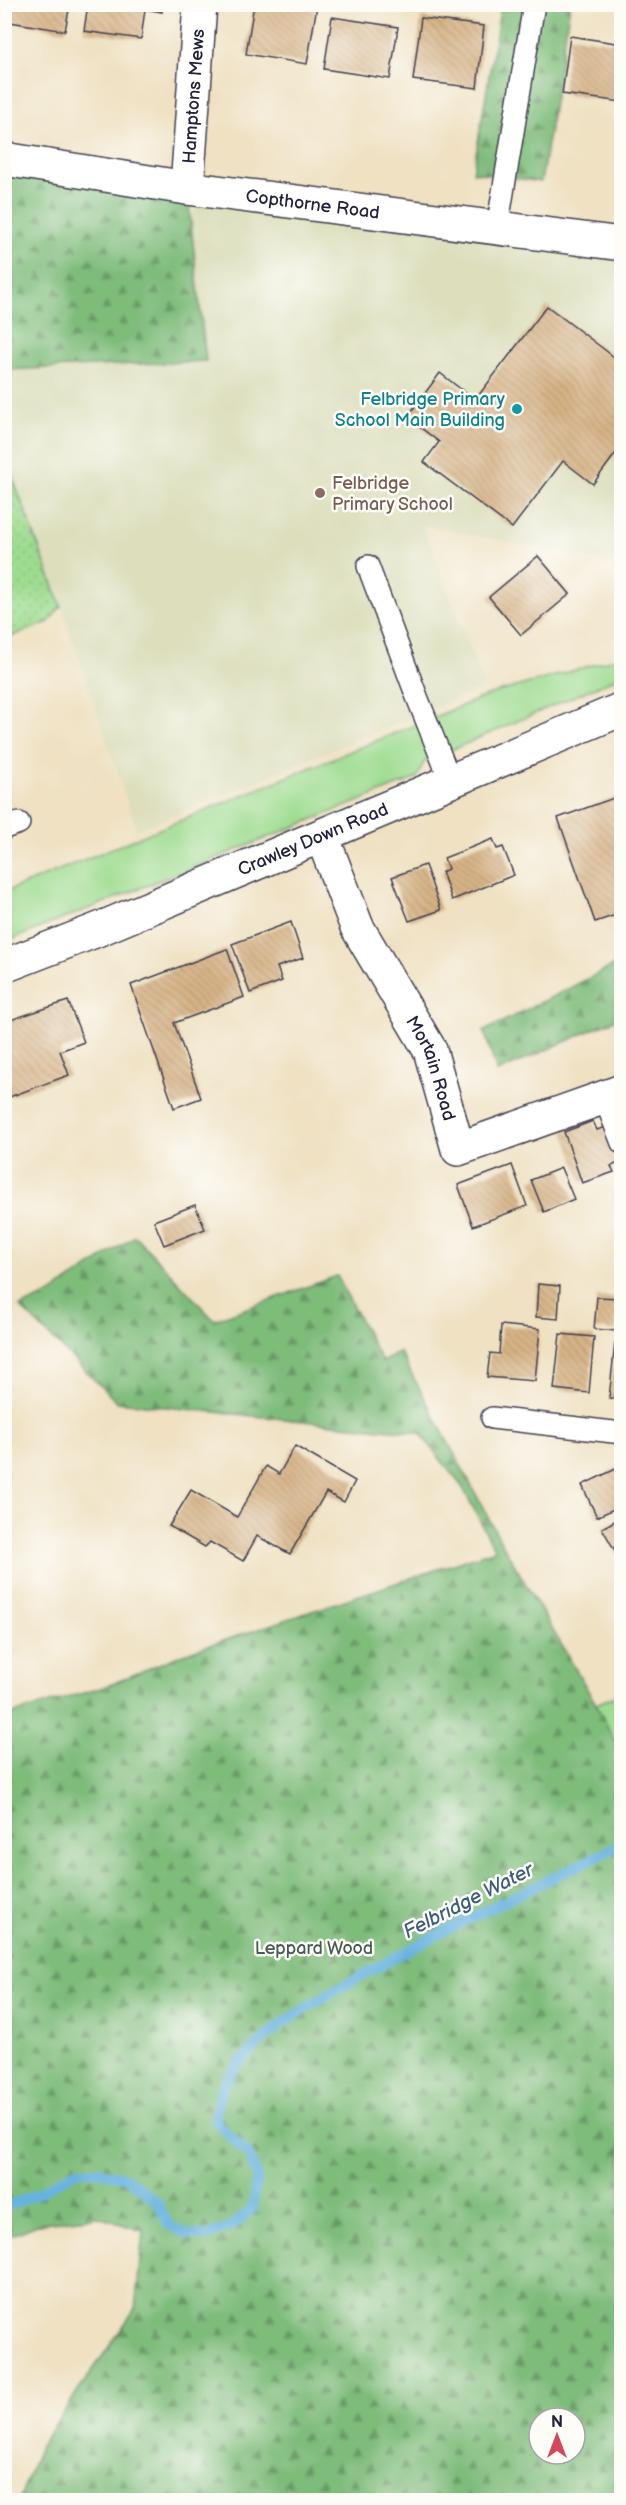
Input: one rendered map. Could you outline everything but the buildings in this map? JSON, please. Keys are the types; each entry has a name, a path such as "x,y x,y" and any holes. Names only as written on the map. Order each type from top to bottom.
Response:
{"main road":[{"name":"Hamptons Mews","path":"187,188 200,4"},
{"name":"Copthorne Road","path":"4,159 187,188 621,243"},
{"name":"Crawley Down Road","path":"4,966 98,930 621,710"},
{"name":"Mortain Road","path":"322,836 357,927 430,1050 458,1149 613,1094"}],"lane":[{"path":"497,229 534,4"},
{"path":"368,566 451,782"},
{"path":"613,1094 621,1143"},
{"path":"492,1418 621,1433"}],"shaded area":[{"name":"Felbridge Primary School","path":"4,159 621,244 621,565 423,525 485,687 137,830 61,606 5,455"}],"green space":[{"path":"501,5 570,5 541,182 473,172"},
{"path":"4,159 187,188 206,361 5,370"},
{"path":"4,455 61,606 49,622 5,639"},
{"path":"621,657 621,676 424,762 417,778 5,942 5,892 491,694"},
{"path":"621,962 621,1017 497,1072 484,1031"},
{"name":"Leppard Wood","path":"135,1236 214,1320 337,1276 382,1362 400,1352 504,1547 596,1704 621,1754 621,2500 19,2500 40,2446 135,2309 143,2231 99,2217 42,2223 5,2238 5,1716 107,1686 183,1654 495,1550 463,1488 420,1433 117,1402 20,1307 51,1293"},
{"path":"621,1694 621,1754 596,1704"}],"waterway":[{"name":"Felbridge Water","path":"4,2208 39,2193 76,2171 98,2171 128,2178 157,2202 168,2224 186,2234 208,2236 232,2226 252,2209 257,2176 249,2155 216,2122 216,2110 224,2085 245,2057 280,2026 340,1988 500,1903 622,1844"}],"place":[{"name":"Felbridge Primary School Main Building","path":"517,409"},
{"name":"Felbridge Primary School","path":"320,493"}]}
